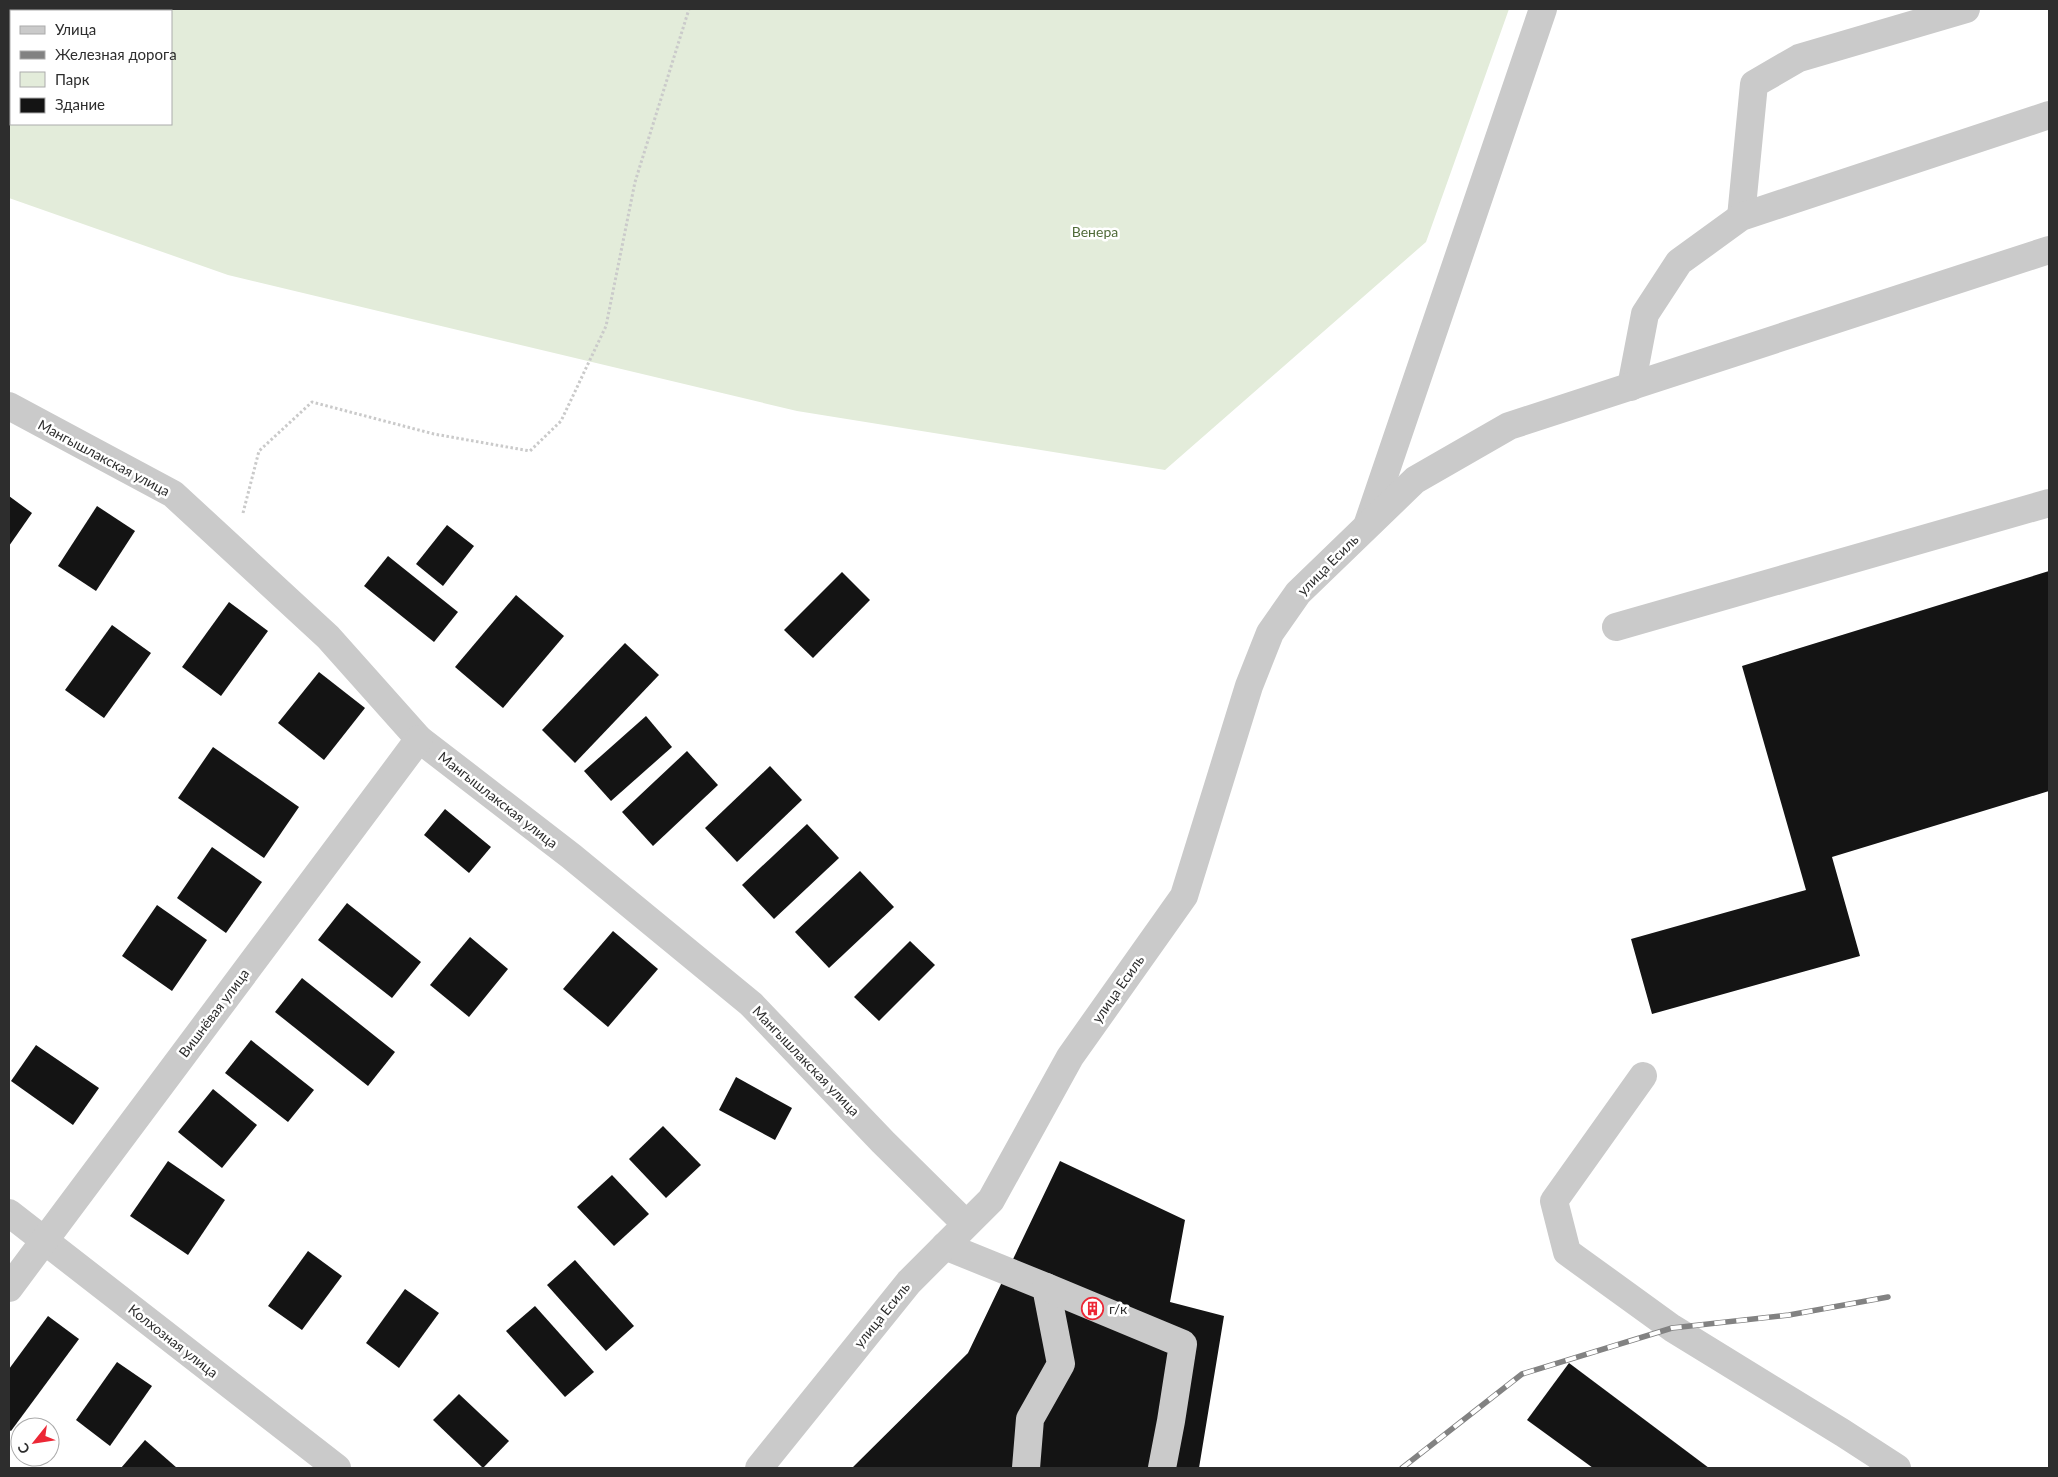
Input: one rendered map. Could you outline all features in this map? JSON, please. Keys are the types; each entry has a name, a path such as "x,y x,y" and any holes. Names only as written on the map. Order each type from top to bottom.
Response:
{"street":[{"path":"1366,527 1543,9"},
{"path":"1741,217 1754,84 1799,58 1966,9"},
{"path":"1631,387 1645,314 1679,262 1741,217 2049,115"},
{"name":"улица Есиль","path":"759,1468 909,1282 991,1200 1070,1056 1184,896 1250,686 1270,633 1298,593 1415,480 1509,426 2049,250"},
{"name":"Мангышлакская улица","path":"9,406 174,494 328,637 419,739 571,856 751,1004 883,1142 966,1224"},
{"path":"1616,627 2049,503"},
{"name":"Вишнёвая улица","path":"9,1288 419,739"},
{"path":"1643,1076 1554,1201 1567,1252 1672,1328 1897,1468"},
{"name":"Колхозная улица","path":"9,1213 337,1468"},
{"path":"944,1246 1183,1344 1172,1421 1162,1468"},
{"path":"1026,1468 1030,1419 1061,1364 1046,1287"}],"path":[{"path":"234,550 259,451 312,402 434,434 530,451 561,421 606,326 635,182 689,9"}],"green space":[{"name":"Венера","path":"9,9 1509,9 1426,242 1165,470 797,411 228,275 9,198"}],"building":[{"path":"9,496 32,513 9,546"},
{"path":"97,506 135,531 96,591 58,566"},
{"path":"447,525 474,546 443,586 416,564"},
{"path":"388,556 458,612 434,642 364,586"},
{"path":"2049,571 2049,791 1832,857 1860,956 1652,1014 1631,939 1806,890 1742,666"},
{"path":"842,572 870,600 813,658 784,630"},
{"path":"516,595 564,636 503,708 455,667"},
{"path":"229,602 268,631 221,696 182,667"},
{"path":"112,625 151,653 104,718 65,690"},
{"path":"625,643 659,675 575,763 542,730"},
{"path":"319,672 365,708 324,760 278,723"},
{"path":"646,716 672,747 611,801 584,771"},
{"path":"213,747 299,807 264,858 178,798"},
{"path":"687,751 718,785 653,846 622,812"},
{"path":"770,766 802,800 737,862 705,828"},
{"path":"445,809 491,847 469,873 424,835"},
{"path":"807,824 839,858 774,919 742,885"},
{"path":"212,847 262,882 226,933 177,898"},
{"path":"860,871 894,907 829,968 795,932"},
{"path":"347,903 421,962 392,998 318,940"},
{"path":"157,905 207,940 172,991 122,956"},
{"path":"613,931 658,969 608,1027 563,989"},
{"path":"470,937 508,969 469,1017 430,985"},
{"path":"910,941 935,965 879,1021 854,997"},
{"path":"302,978 395,1052 368,1086 275,1012"},
{"path":"251,1040 314,1090 288,1122 225,1073"},
{"path":"36,1045 99,1088 73,1125 11,1081"},
{"path":"736,1077 792,1108 775,1140 719,1110"},
{"path":"213,1089 257,1125 222,1168 178,1132"},
{"path":"663,1126 701,1165 666,1198 629,1159"},
{"path":"168,1161 225,1200 188,1255 130,1216"},
{"name":"г/к","path":"1060,1161 1185,1220 1170,1302 1224,1316 1199,1468 852,1468 968,1353"},
{"path":"612,1175 649,1214 614,1246 577,1207"},
{"path":"308,1251 342,1276 302,1330 268,1306"},
{"path":"575,1260 634,1326 606,1351 547,1285"},
{"path":"405,1289 439,1313 399,1368 366,1343"},
{"path":"535,1306 594,1372 565,1397 506,1331"},
{"path":"48,1316 79,1339 21,1417 10,1417 10,1430 9,1369"},
{"path":"117,1362 152,1386 110,1446 76,1420"},
{"path":"1569,1363 1709,1468 1593,1468 1527,1420"},
{"path":"459,1394 509,1441 483,1468 433,1420"},
{"path":"145,1440 177,1468 121,1468"}],"railway":[{"path":"1402,1468 1522,1374 1672,1328 1789,1315 1888,1297"}],"place":[{"name":"г/к","path":"1093,1309"}]}
